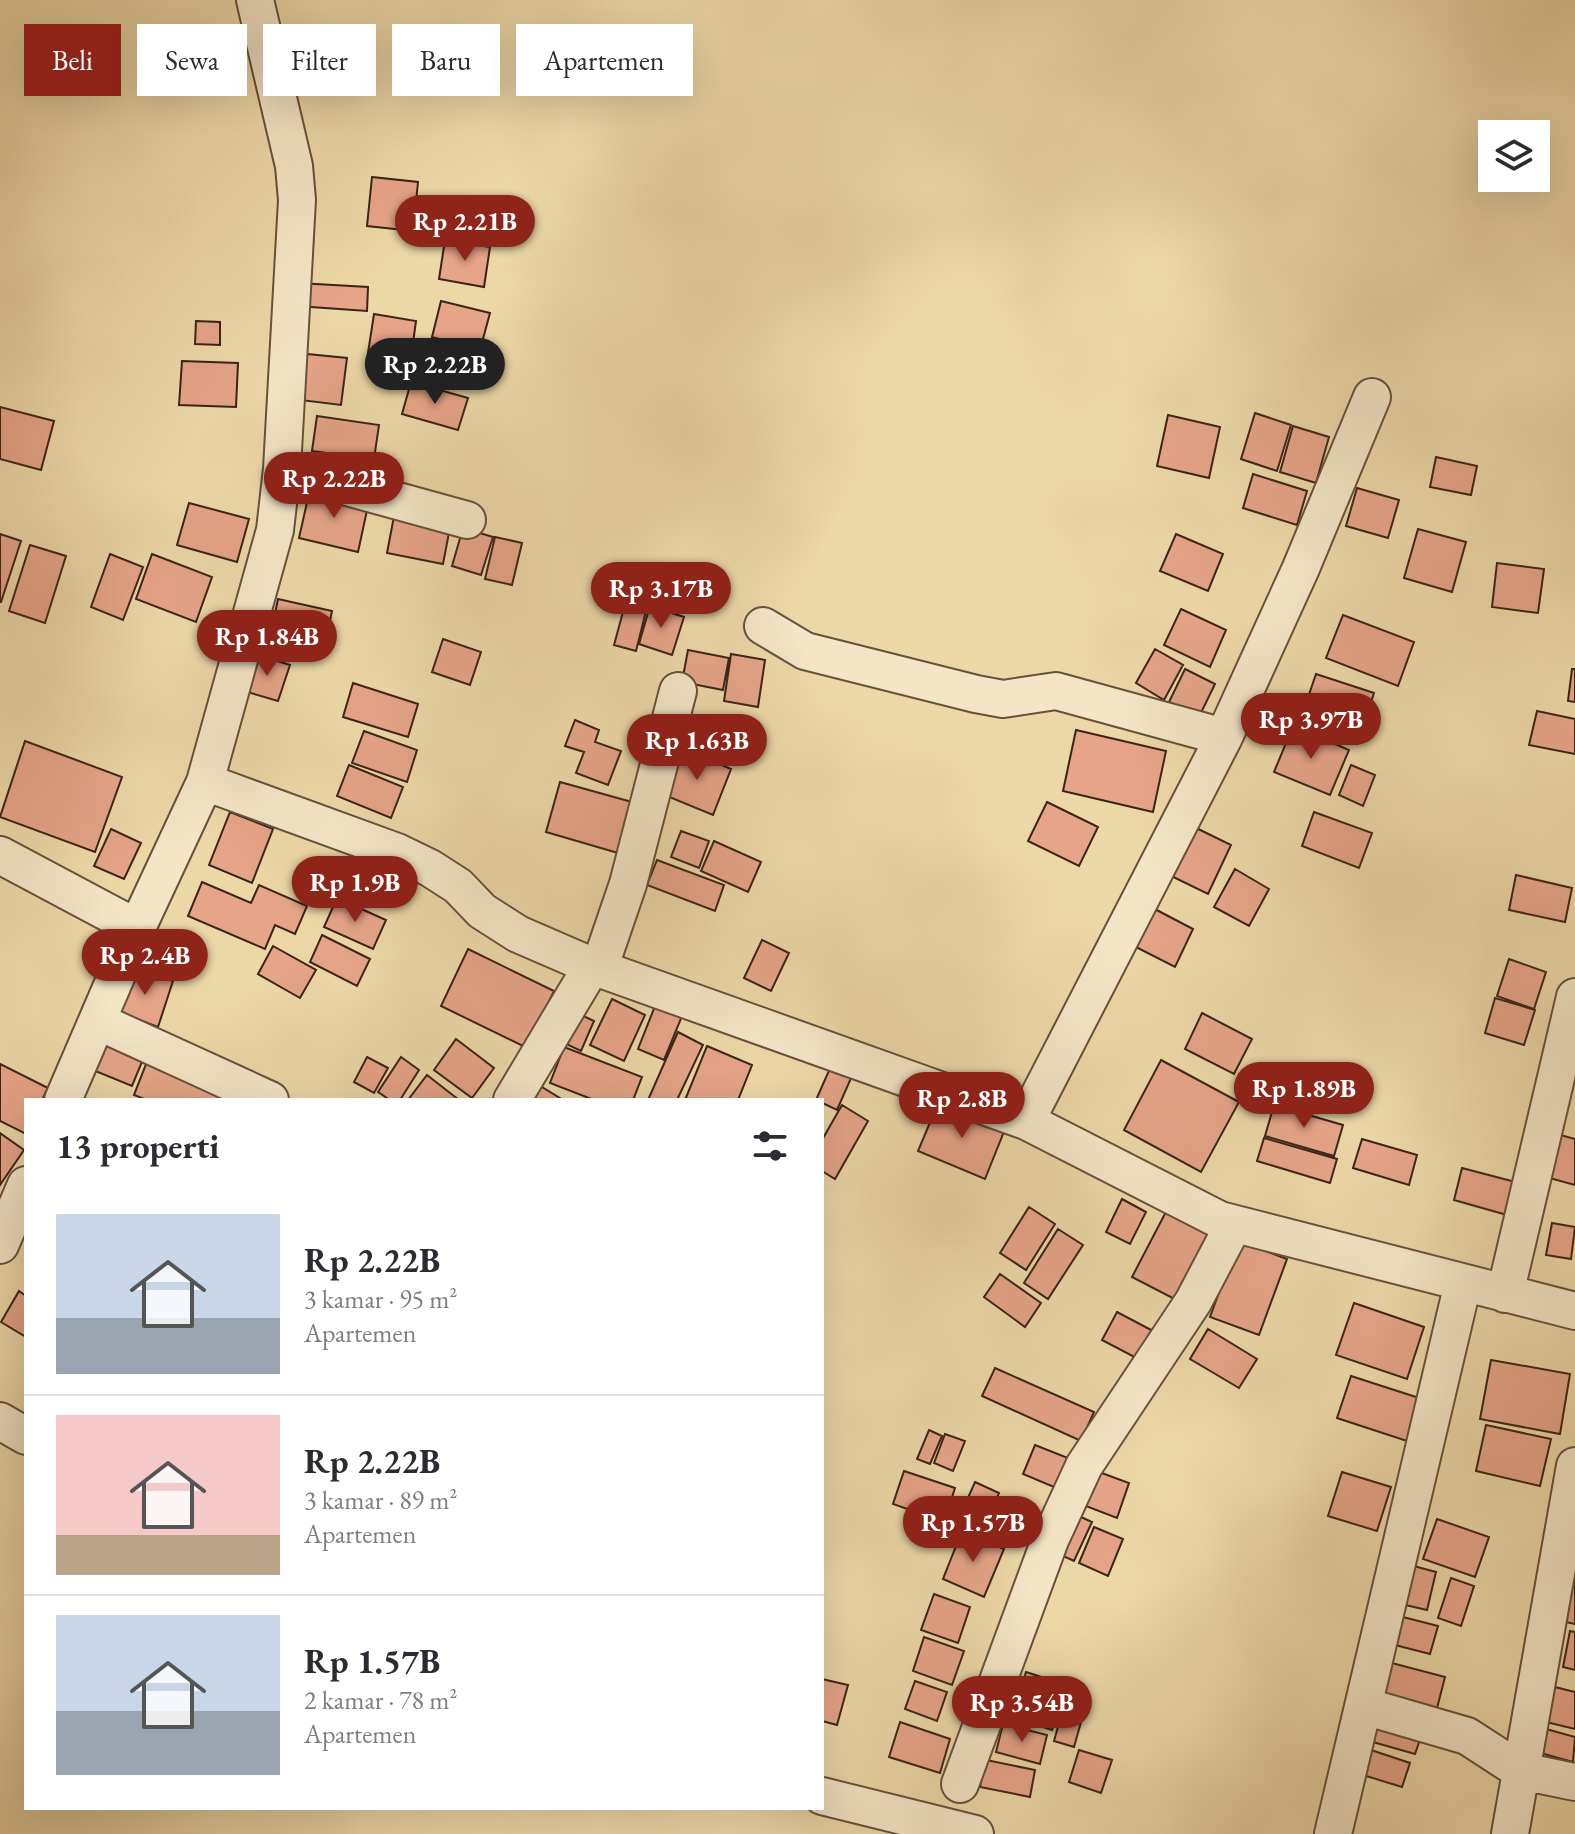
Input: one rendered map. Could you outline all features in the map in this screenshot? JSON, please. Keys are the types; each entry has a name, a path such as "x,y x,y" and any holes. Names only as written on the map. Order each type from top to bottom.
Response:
{"street":[{"path":"64,1098 137,928 205,782 275,530 282,469 297,200 294,166 255,0"},
{"path":"1026,1121 1224,737 1301,568 1372,397"},
{"path":"282,469 467,520"},
{"path":"763,626 805,651 976,694 1003,699 1056,691 1224,737"},
{"path":"513,1098 596,968 628,884 678,691"},
{"path":"205,782 419,863 458,886 482,911 518,934 596,968 1026,1121 1234,1224 1575,1311"},
{"path":"0,855 137,928"},
{"path":"1505,1294 1575,997"},
{"path":"97,1021 266,1098"},
{"path":"2,1236 24,1189"},
{"path":"960,1784 1050,1540 1084,1466 1193,1302 1234,1224"},
{"path":"1333,1834 1463,1283"},
{"path":"0,1421 24,1435"},
{"path":"1510,1834 1575,1466"},
{"path":"1364,1706 1467,1736 1521,1771 1575,1782"},
{"path":"824,1796 975,1834"}],"building":[{"path":"372,177 418,182 413,231 367,226"},
{"path":"445,240 490,247 484,287 439,279"},
{"path":"298,283 368,287 367,311 297,306"},
{"path":"441,301 490,313 480,350 432,337"},
{"path":"374,314 416,321 409,372 366,366"},
{"path":"196,321 220,322 220,345 195,344"},
{"path":"297,353 347,358 341,405 292,399"},
{"path":"182,361 238,363 236,407 179,405"},
{"path":"411,382 468,398 458,430 402,414"},
{"path":"0,407 54,421 41,470 0,459"},
{"path":"1255,413 1291,425 1277,471 1241,459"},
{"path":"1168,415 1220,427 1209,478 1157,466"},
{"path":"317,416 379,425 374,459 312,451"},
{"path":"1293,426 1329,437 1316,483 1280,472"},
{"path":"1436,457 1477,466 1471,495 1430,487"},
{"path":"1253,474 1307,491 1297,525 1243,508"},
{"path":"1357,488 1399,500 1388,538 1346,526"},
{"path":"310,489 369,501 358,552 299,538"},
{"path":"189,503 249,519 237,562 177,545"},
{"path":"395,511 451,522 443,564 387,553"},
{"path":"463,528 493,537 481,575 452,566"},
{"path":"1418,529 1466,542 1452,592 1404,578"},
{"path":"0,534 21,541 1,602 0,602"},
{"path":"1176,534 1223,554 1208,591 1160,571"},
{"path":"495,537 522,543 512,585 485,579"},
{"path":"30,545 66,556 45,623 9,611"},
{"path":"110,554 143,567 123,620 91,607"},
{"path":"152,554 212,577 196,622 136,599"},
{"path":"1497,563 1544,569 1538,613 1492,607"},
{"path":"278,599 332,611 324,650 270,638"},
{"path":"626,601 647,607 636,651 614,645"},
{"path":"650,606 684,617 672,655 639,644"},
{"path":"1181,609 1226,630 1210,667 1164,645"},
{"path":"1343,615 1414,642 1398,686 1326,658"},
{"path":"443,639 481,652 470,685 432,672"},
{"path":"1155,649 1183,665 1164,700 1136,683"},
{"path":"688,650 729,658 723,690 682,682"},
{"path":"255,654 290,665 278,701 244,691"},
{"path":"731,654 765,660 758,707 724,701"},
{"path":"1185,669 1215,684 1199,717 1169,702"},
{"path":"1572,669 1575,669 1575,702 1568,701"},
{"path":"1316,674 1374,693 1357,744 1299,724"},
{"path":"353,683 418,704 408,737 343,717"},
{"path":"1537,711 1575,719 1575,754 1529,745"},
{"path":"575,720 599,730 595,742 621,751 608,785 576,773 584,752 565,746"},
{"path":"1293,726 1349,750 1330,795 1274,772"},
{"path":"1076,730 1166,751 1153,812 1063,791"},
{"path":"364,731 417,750 407,782 352,763"},
{"path":"25,741 122,777 95,852 0,817"},
{"path":"681,748 731,769 713,815 662,794"},
{"path":"349,765 403,787 391,818 337,796"},
{"path":"1351,765 1375,775 1363,806 1339,795"},
{"path":"560,782 632,802 618,853 546,832"},
{"path":"1047,802 1098,827 1079,866 1028,841"},
{"path":"230,812 273,829 252,883 209,865"},
{"path":"1314,812 1372,833 1359,868 1302,846"},
{"path":"1186,823 1231,845 1208,894 1163,872"},
{"path":"111,829 141,843 124,879 94,866"},
{"path":"681,831 709,841 699,868 671,857"},
{"path":"714,841 761,862 748,892 701,871"},
{"path":"657,860 724,885 715,911 647,885"},
{"path":"1235,869 1269,889 1249,926 1214,907"},
{"path":"1516,875 1572,888 1565,922 1509,910"},
{"path":"202,882 251,903 259,885 307,906 295,934 275,925 265,949 188,916"},
{"path":"337,898 386,920 373,949 324,927"},
{"path":"1149,906 1193,929 1175,967 1130,944"},
{"path":"322,935 370,959 357,986 310,962"},
{"path":"762,940 789,953 771,991 744,978"},
{"path":"273,946 316,970 300,998 258,974"},
{"path":"468,949 554,991 527,1048 441,1006"},
{"path":"1509,959 1546,972 1534,1009 1497,996"},
{"path":"131,967 173,981 158,1027 116,1011"},
{"path":"1495,998 1535,1010 1524,1045 1485,1033"},
{"path":"612,999 645,1015 624,1061 590,1045"},
{"path":"655,1006 682,1016 664,1060 638,1049"},
{"path":"573,1011 594,1021 581,1051 560,1041"},
{"path":"1202,1013 1252,1039 1234,1074 1185,1049"},
{"path":"98,1031 146,1052 132,1086 83,1066"},
{"path":"678,1032 703,1045 678,1098 649,1098"},
{"path":"456,1039 494,1068 472,1098 434,1070"},
{"path":"707,1046 752,1065 739,1098 686,1098"},
{"path":"564,1047 642,1077 634,1098 589,1098 550,1083"},
{"path":"150,1054 227,1098 142,1098 134,1095"},
{"path":"367,1057 388,1068 374,1093 354,1082"},
{"path":"401,1057 419,1070 401,1098 387,1098 378,1092"},
{"path":"1161,1060 1239,1102 1201,1172 1124,1130"},
{"path":"0,1064 48,1088 43,1098 24,1098 24,1133 0,1121"},
{"path":"831,1066 852,1076 837,1110 824,1104 824,1098 817,1098"},
{"path":"427,1075 456,1098 410,1098"},
{"path":"529,1079 560,1098 517,1098"},
{"path":"939,1101 1005,1129 985,1179 918,1151"},
{"path":"842,1105 868,1121 835,1179 824,1172 824,1136"},
{"path":"1274,1105 1343,1125 1334,1156 1265,1136"},
{"path":"0,1133 24,1150 0,1185"},
{"path":"1557,1134 1575,1139 1575,1185 1546,1177"},
{"path":"1264,1138 1337,1159 1330,1183 1257,1161"},
{"path":"1362,1139 1417,1155 1409,1185 1353,1168"},
{"path":"1462,1168 1523,1184 1514,1217 1454,1200"},
{"path":"1122,1199 1146,1212 1130,1244 1106,1232"},
{"path":"1169,1206 1220,1233 1184,1304 1132,1277"},
{"path":"1029,1207 1055,1224 1026,1270 1000,1253"},
{"path":"1552,1223 1575,1227 1571,1259 1546,1255"},
{"path":"1058,1229 1083,1245 1048,1299 1024,1283"},
{"path":"1238,1241 1287,1259 1259,1335 1210,1317"},
{"path":"1000,1274 1041,1303 1025,1327 984,1297"},
{"path":"19,1291 24,1295 24,1336 1,1322"},
{"path":"1354,1303 1424,1327 1407,1379 1336,1355"},
{"path":"1117,1312 1155,1332 1140,1360 1102,1340"},
{"path":"1208,1329 1257,1359 1239,1388 1190,1359"},
{"path":"1491,1360 1570,1374 1560,1434 1480,1419"},
{"path":"995,1368 1094,1412 1081,1441 982,1396"},
{"path":"1351,1376 1422,1399 1407,1441 1337,1418"},
{"path":"1486,1425 1551,1439 1540,1486 1476,1471"},
{"path":"929,1430 942,1436 930,1464 917,1459"},
{"path":"945,1434 965,1441 953,1471 934,1463"},
{"path":"1035,1445 1073,1460 1061,1490 1023,1474"},
{"path":"1091,1469 1129,1483 1117,1518 1078,1503"},
{"path":"904,1471 955,1488 944,1522 893,1504"},
{"path":"1342,1472 1391,1487 1377,1531 1328,1516"},
{"path":"975,1482 999,1493 984,1528 959,1518"},
{"path":"1070,1512 1092,1522 1074,1561 1052,1551"},
{"path":"1437,1519 1489,1537 1475,1577 1423,1559"},
{"path":"1094,1527 1123,1539 1108,1576 1079,1563"},
{"path":"962,1531 1004,1549 984,1597 943,1579"},
{"path":"1575,1532 1575,1624 1552,1619"},
{"path":"1410,1565 1436,1572 1427,1610 1401,1604"},
{"path":"1451,1578 1474,1586 1461,1626 1438,1618"},
{"path":"934,1594 970,1607 958,1643 921,1630"},
{"path":"1403,1617 1438,1626 1430,1654 1395,1645"},
{"path":"1570,1631 1575,1632 1575,1670 1563,1667"},
{"path":"924,1637 964,1651 952,1685 913,1671"},
{"path":"1388,1662 1445,1677 1435,1716 1378,1702"},
{"path":"1026,1672 1066,1685 1052,1730 1012,1717"},
{"path":"824,1679 848,1685 837,1725 824,1722"},
{"path":"915,1681 947,1692 937,1721 905,1709"},
{"path":"1555,1687 1575,1692 1575,1729 1546,1722"},
{"path":"1065,1702 1085,1708 1074,1747 1054,1741"},
{"path":"1381,1715 1424,1728 1415,1754 1373,1742"},
{"path":"900,1722 950,1739 940,1773 889,1757"},
{"path":"1003,1724 1047,1735 1040,1764 996,1752"},
{"path":"1539,1727 1575,1737 1573,1762 1533,1751"},
{"path":"1079,1750 1112,1760 1101,1793 1069,1782"},
{"path":"1371,1750 1410,1763 1402,1787 1363,1775"},
{"path":"986,1760 1035,1770 1030,1797 980,1787"}]}
